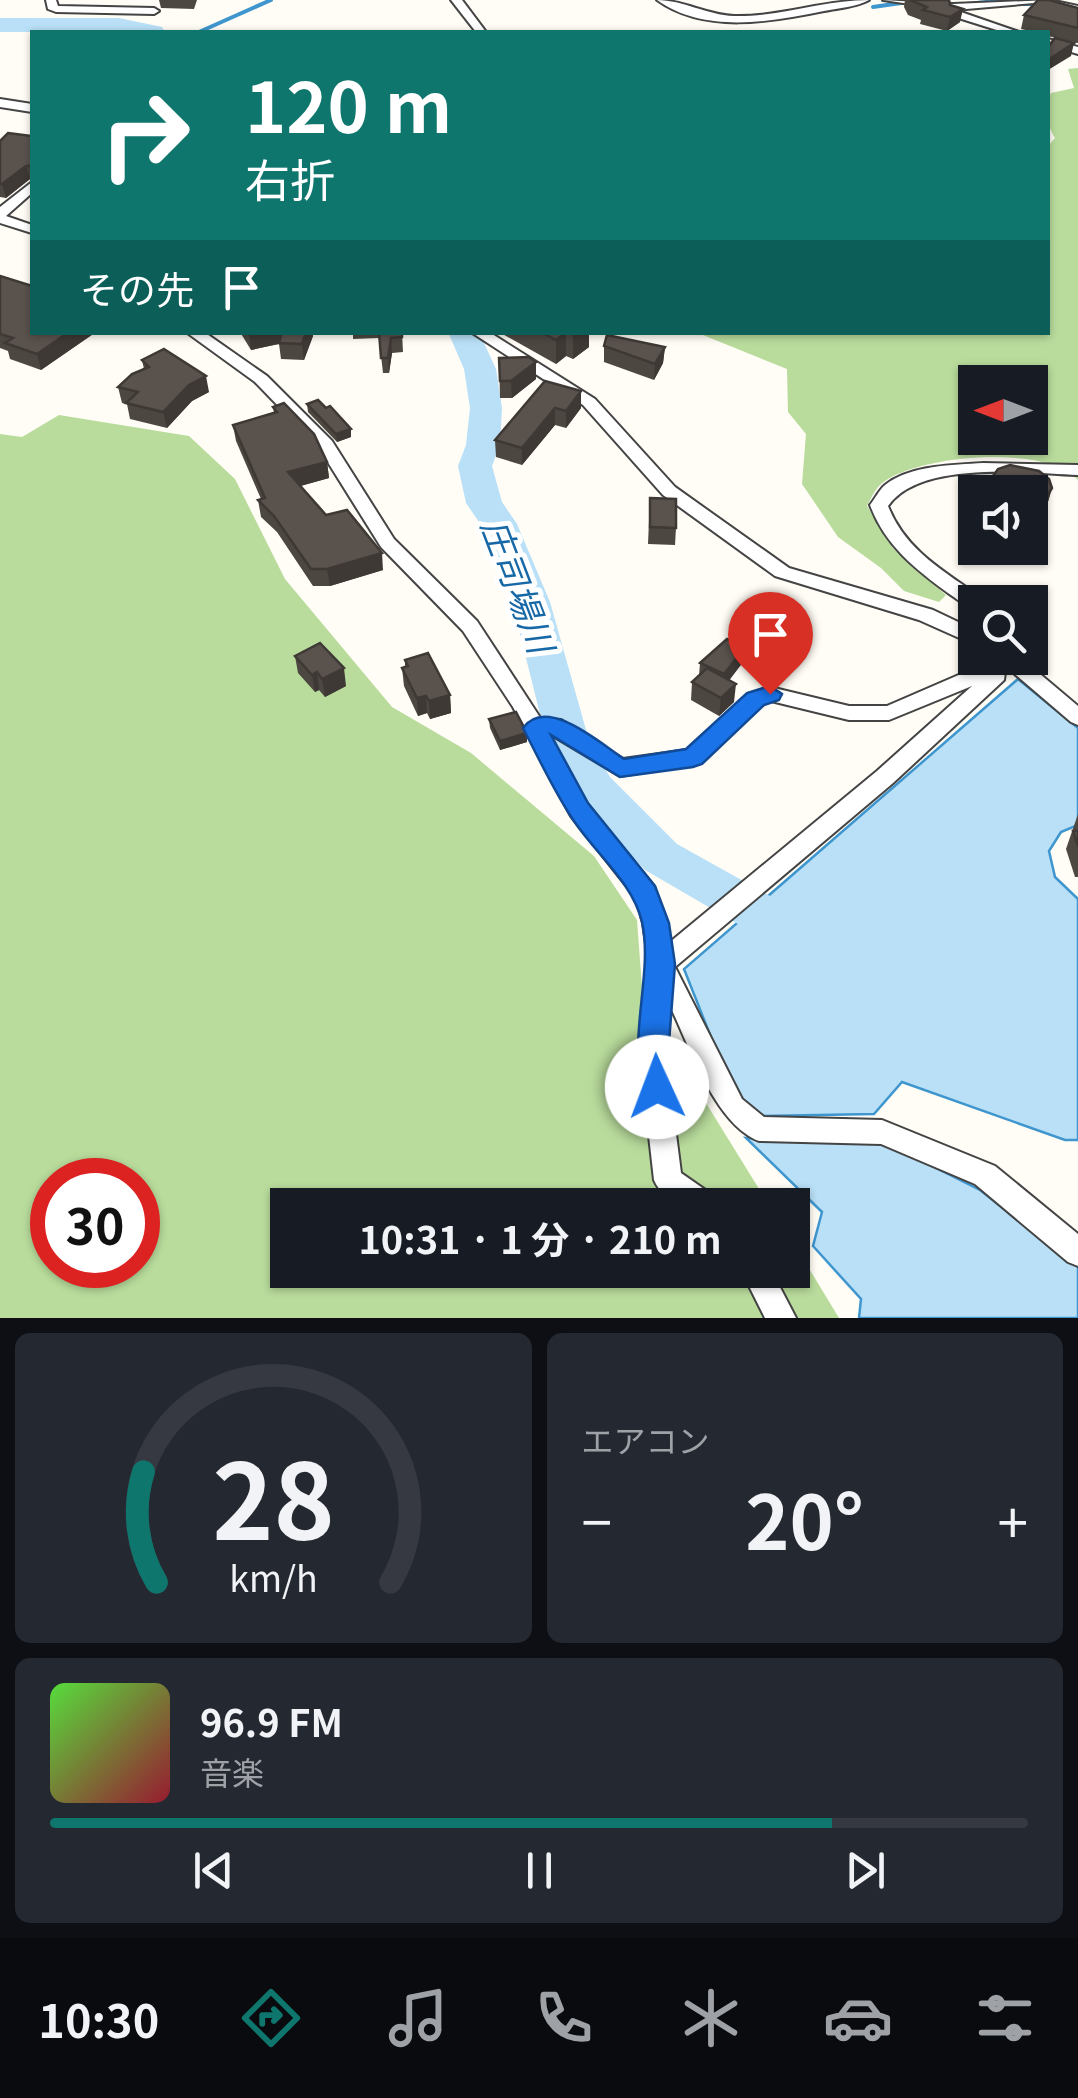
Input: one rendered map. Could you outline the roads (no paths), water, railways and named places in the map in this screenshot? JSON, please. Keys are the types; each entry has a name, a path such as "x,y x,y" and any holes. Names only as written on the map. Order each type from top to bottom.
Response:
{"street":[{"path":"51,0 56,9 156,5 149,24"},
{"path":"456,0 479,30"},
{"path":"662,0 678,10 738,20 864,0"},
{"path":"888,0 939,7 1007,30"},
{"path":"939,7 1034,0 1078,9"},
{"path":"1050,43 1078,51"},
{"path":"0,104 30,108"},
{"path":"30,188 0,216 30,228"},
{"path":"198,335 261,380 326,445 387,544 470,626 535,728 580,810 646,894 661,964 653,1056 668,1180 680,1188"},
{"path":"483,335 589,402 669,491 782,572 926,615 958,630"},
{"path":"958,590 902,548 884,524 879,506 892,488 917,477 1006,467 1078,470"},
{"path":"535,728 554,725 620,768 693,758 755,699 770,694 849,713 889,713 975,675"},
{"path":"661,964 885,777 994,675"},
{"path":"1029,675 1078,717"},
{"path":"661,964 733,1106 759,1128 882,1132 985,1175 1078,1252"},
{"path":"765,1288 781,1318"}],"water":[{"path":"1018,679 1078,728 1078,825 1061,832 1049,851 1055,877 1078,899 1078,1140 1065,1140 902,1082 874,1114 756,1116 730,1085 684,969"},
{"path":"746,1138 888,1144 980,1190 1078,1267 1078,1318 859,1318 861,1299 813,1246 822,1212 810,1200 810,1188 797,1188"}],"waterway":[{"path":"204,30 271,0"},
{"path":"967,4 1005,0"},
{"path":"873,7 901,3"},
{"path":"1018,4 1043,4"},
{"name":"庄司場川","path":"0,25 99,24 147,30"},
{"name":"庄司場川","path":"464,335 480,369 486,408 483,445 475,466 484,503 499,524 531,602 569,746 595,789 661,857 798,935"}]}
